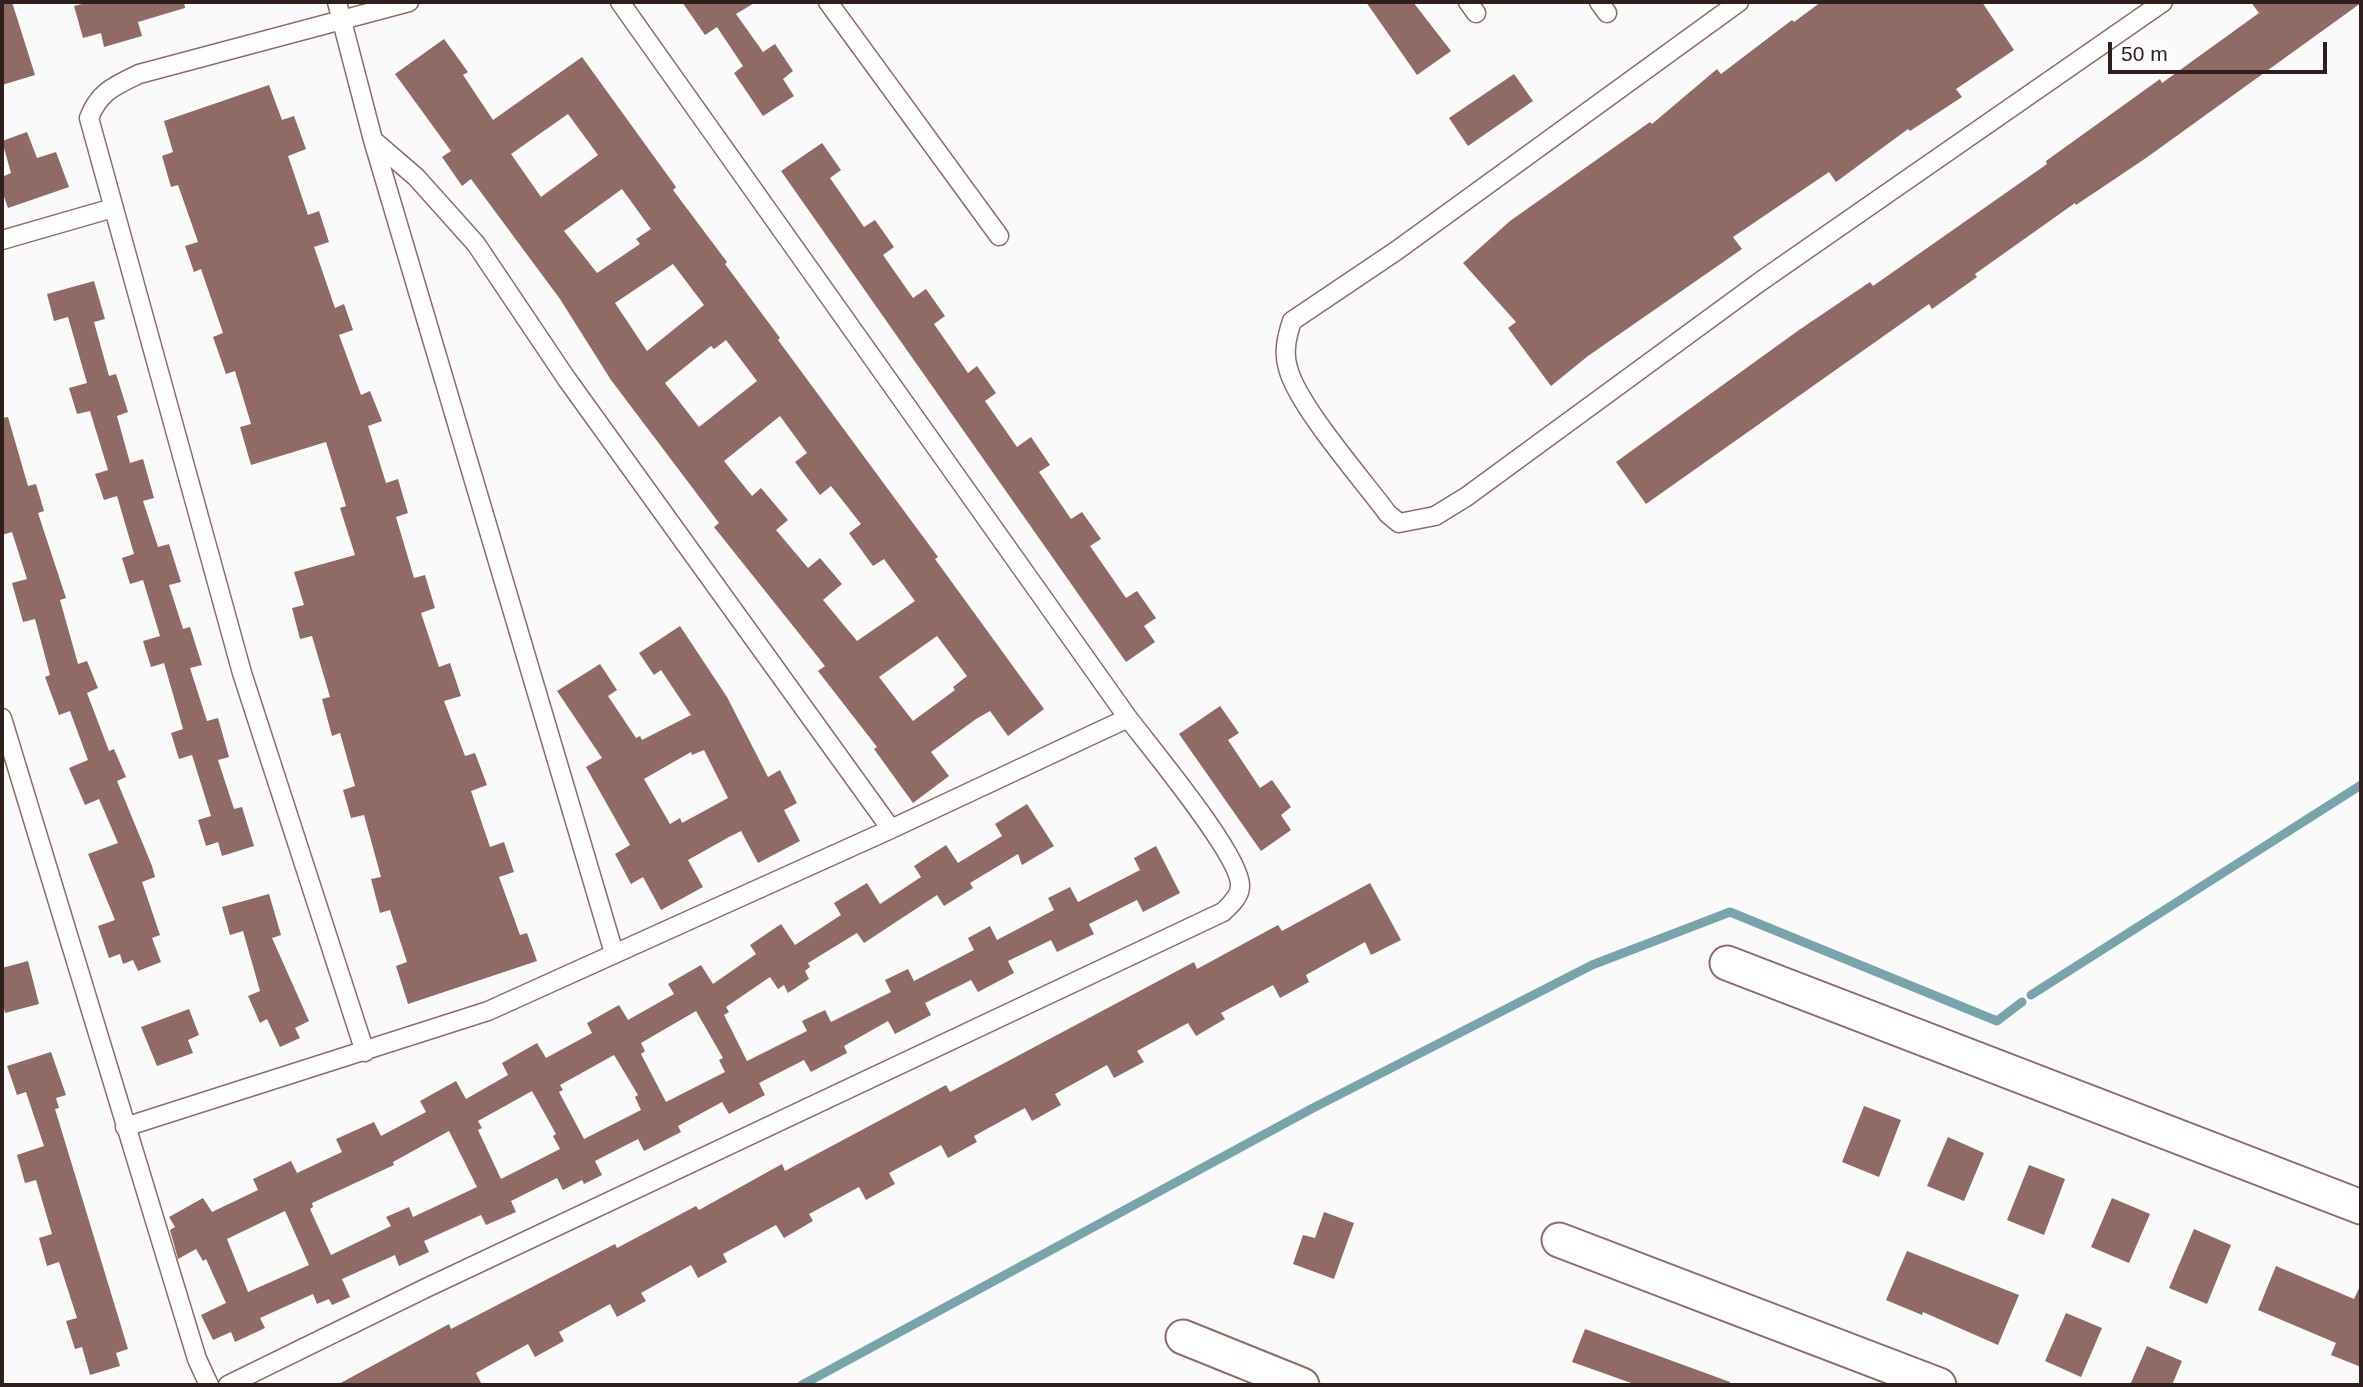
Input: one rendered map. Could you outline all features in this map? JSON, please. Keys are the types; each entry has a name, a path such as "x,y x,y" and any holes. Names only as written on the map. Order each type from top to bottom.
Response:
{"street":[{"path":"1727,963 2361,1207"},
{"path":"1559,1240 1938,1385"},
{"path":"1184,1336 1302,1385"}],"lane":[{"path":"337,2 373,140 614,953"},
{"path":"365,1052 242,673 89,118 95,101 107,89 139,75 409,2"},
{"path":"229,1385 426,1288 1223,912 1237,896 1241,886 1237,869 1210,828 1128,718 620,2"},
{"path":"828,2 999,236"},
{"path":"1739,2 1396,251 1292,321 1286,342 1288,369 1310,411 1388,514 1399,523 1435,516 1466,497 1761,281 2162,2"},
{"path":"373,140 416,177 476,244 566,378 891,829"},
{"path":"2,240 113,208"},
{"path":"2,718 125,1127 197,1359 209,1385"},
{"path":"125,1127 488,1011 891,829 1128,718"}],"building":[{"path":"2,2 12,2 35,75 2,85"},
{"path":"90,2 184,2 185,8 138,22 142,36 104,47 101,33 83,38 74,6"},
{"path":"682,2 756,2 736,14 763,52 775,44 793,71 783,79 794,96 763,116 734,73 743,66 717,27 705,35"},
{"path":"1366,2 1413,2 1451,51 1417,75"},
{"path":"1821,2 1982,2 2014,50 1956,89 1962,97 1910,131 1908,129 1836,182 1829,172 1733,237 1742,249 1588,356 1551,386 1508,328 1516,322 1463,263 1510,221 1650,122 1652,124 1717,69 1721,74 1792,20 1794,22"},
{"path":"2251,2 2361,3 2146,158 2076,205 2075,203 1975,274 1977,277 1932,309 1929,304 1646,504 1616,462 1799,330 1870,282 1873,286 2047,164 2046,161 2160,79 2162,83 2259,13"},
{"path":"444,39 468,72 463,75 493,120 582,57 676,187 673,190 727,262 725,264 780,338 778,340 938,557 935,559 1044,709 1008,736 990,711 976,719 931,752 949,776 913,803 874,749 877,747 818,671 825,666 714,527 719,523 611,380 560,299 471,179 462,186 442,157 451,151 395,74","holes":["568,114 598,155 541,197 511,154","622,189 651,229 636,239 640,244 597,273 564,231","673,264 704,305 647,351 615,303","726,340 757,381 699,427 665,383 711,346 714,349","780,416 807,453 795,462 820,495 831,486 861,524 849,533 873,566 884,559 915,601 857,641 823,600 842,584 820,558 808,568 776,530 788,520 761,488 752,496 724,461","937,636 967,676 953,687 955,690 913,721 879,677"]},
{"path":"1514,74 1533,101 1468,146 1449,118"},
{"path":"269,85 282,120 294,116 306,149 288,156 308,215 319,211 329,242 314,247 335,308 344,304 353,330 339,335 361,395 370,391 382,421 368,426 386,483 398,479 408,513 396,517 414,578 425,575 435,608 421,613 439,667 450,663 461,696 444,701 465,756 475,753 487,785 471,791 490,847 504,842 514,872 499,877 520,935 527,933 537,961 408,1004 396,966 407,962 390,910 380,913 371,879 381,877 364,815 351,818 343,790 355,786 340,733 332,736 322,699 330,697 312,636 300,639 292,608 304,605 294,572 355,555 340,508 346,506 326,442 251,465 240,427 251,424 235,371 226,374 213,337 223,333 201,269 194,272 185,246 198,242 178,185 171,187 162,156 173,152 164,121"},
{"path":"27,132 37,158 56,152 69,187 8,208 2,191 2,177 11,173 2,141"},
{"path":"822,143 841,170 830,178 864,227 875,220 894,247 883,255 913,298 926,289 945,316 934,324 968,373 977,366 996,393 985,401 1017,447 1031,437 1050,465 1039,472 1071,519 1082,512 1101,539 1090,546 1126,598 1137,591 1156,618 1144,626 1155,642 1126,662 781,171"},
{"path":"94,281 105,319 94,322 109,376 116,374 128,412 117,416 130,463 143,459 154,498 143,501 158,547 169,544 181,582 169,585 183,629 190,627 202,665 190,668 207,721 218,718 229,757 218,760 234,809 242,807 254,846 222,856 218,842 206,846 198,820 211,816 192,755 179,759 171,733 183,729 164,663 151,667 143,641 160,636 143,580 130,584 122,558 134,554 117,496 104,500 95,474 108,470 90,411 77,414 69,388 87,383 68,317 54,321 47,294"},
{"path":"8,417 28,486 36,484 44,511 38,513 66,598 60,600 78,664 87,661 98,688 87,693 109,751 114,749 126,777 117,781 155,877 142,882 160,935 152,938 161,962 138,971 133,960 123,964 120,954 109,958 98,926 115,920 88,854 118,843 99,799 85,805 69,768 88,760 70,711 59,715 45,677 50,675 35,619 23,622 12,583 27,579 12,532 2,535 2,418"},
{"path":"680,626 727,697 768,777 780,770 797,803 784,810 800,841 758,863 741,831 688,860 703,887 661,910 643,877 631,884 615,854 630,845 586,767 602,758 557,691 600,664 617,690 608,696 636,738 640,736 642,740 691,715 661,670 654,675 639,653","holes":["704,750 728,798 682,823 680,818 670,824 644,779 691,752 692,755"]},
{"path":"1220,706 1239,733 1228,740 1260,788 1272,780 1291,807 1281,815 1291,830 1261,851 1179,734"},
{"path":"1027,804 1054,846 1022,865 1018,854 970,883 973,888 944,906 937,895 864,943 857,933 808,963 810,967 805,971 809,979 788,993 784,985 778,989 770,977 726,1007 729,1012 724,1015 747,1061 807,1031 802,1021 825,1010 831,1022 891,992 885,980 908,969 914,981 974,950 968,938 990,926 997,940 1054,910 1048,898 1070,887 1078,902 1140,870 1134,858 1156,846 1180,893 1143,912 1137,900 1089,924 1094,934 1057,952 1051,940 1008,961 1014,973 978,992 971,980 925,1003 931,1015 895,1034 888,1021 844,1046 847,1053 811,1072 804,1060 759,1083 765,1095 729,1114 722,1102 678,1126 681,1132 644,1151 638,1139 595,1161 602,1175 584,1184 582,1180 563,1190 557,1178 511,1201 516,1212 486,1225 481,1215 424,1241 429,1252 399,1266 395,1255 342,1279 350,1297 332,1305 329,1299 317,1304 313,1294 260,1318 265,1328 235,1342 231,1332 213,1340 201,1315 226,1303 206,1259 203,1261 196,1249 178,1259 170,1230 175,1227 169,1217 203,1198 212,1212 258,1190 253,1179 291,1161 297,1173 342,1152 336,1139 374,1122 381,1136 426,1112 420,1101 456,1081 466,1099 508,1075 502,1063 537,1043 546,1058 592,1033 587,1023 619,1005 628,1020 674,994 668,984 701,965 713,984 756,954 750,945 781,924 795,945 841,915 834,903 867,883 880,904 921,877 914,866 946,845 958,863 1002,836 995,824","holes":["696,1011 723,1058 719,1060 725,1072 666,1102 641,1054 645,1051 641,1043","614,1055 638,1095 635,1097 641,1110 584,1139 559,1092 563,1090 560,1085","532,1091 556,1134 553,1136 560,1149 501,1179 478,1130 482,1128 478,1121","449,1131 477,1187 413,1217 409,1207 386,1217 391,1226 331,1255 310,1209 313,1207 312,1203 394,1165 393,1162","285,1211 309,1265 248,1292 227,1239"]},
{"path":"1370,883 1401,940 1371,955 1365,942 1306,975 1309,982 1280,998 1273,985 1221,1013 1225,1019 1196,1036 1188,1023 1137,1051 1144,1062 1114,1078 1107,1065 1055,1094 1061,1105 1032,1121 1025,1108 974,1136 977,1142 948,1158 941,1145 889,1173 895,1184 866,1200 859,1187 809,1214 813,1221 784,1238 776,1225 723,1254 727,1262 698,1278 691,1265 641,1293 646,1301 617,1317 610,1304 559,1332 564,1341 535,1357 528,1344 476,1373 482,1385 337,1385 449,1324 451,1329 615,1244 617,1248 696,1206 699,1210 782,1164 785,1171 946,1085 950,1092 1194,962 1197,969 1278,925 1282,931"},
{"path":"269,894 281,935 272,938 309,1021 295,1028 300,1038 280,1047 267,1019 260,1023 248,996 260,991 243,931 230,935 222,907"},
{"path":"28,961 39,1004 5,1013 2,968"},
{"path":"189,1009 199,1035 188,1040 193,1053 157,1066 141,1027"},
{"path":"51,1052 66,1095 56,1098 59,1108 55,1109 128,1349 116,1353 120,1366 90,1375 82,1347 75,1349 66,1321 77,1318 59,1262 47,1266 39,1238 52,1234 36,1180 25,1183 17,1155 44,1146 26,1092 17,1095 7,1066"},
{"path":"1864,1106 1901,1120 1879,1177 1842,1162"},
{"path":"1948,1137 1984,1153 1964,1201 1927,1186"},
{"path":"2029,1165 2065,1179 2044,1235 2007,1220"},
{"path":"2112,1198 2150,1214 2129,1263 2091,1247"},
{"path":"1324,1212 1354,1223 1334,1279 1293,1264 1303,1235 1315,1238"},
{"path":"2194,1229 2231,1245 2207,1304 2169,1288"},
{"path":"1907,1251 2019,1295 1998,1345 1923,1312 1922,1315 1886,1300"},
{"path":"2276,1266 2354,1299 2361,1284 2361,1367 2331,1355 2336,1343 2258,1310"},
{"path":"2066,1313 2102,1328 2081,1377 2045,1361"},
{"path":"1585,1329 1730,1382 1730,1385 1637,1385 1572,1362"},
{"path":"2147,1346 2182,1361 2172,1385 2130,1385"}],"waterway":[{"path":"2031,995 2361,785"},
{"path":"802,1385 1313,1108 1592,965 1730,912 1997,1021 2022,1002"}]}
